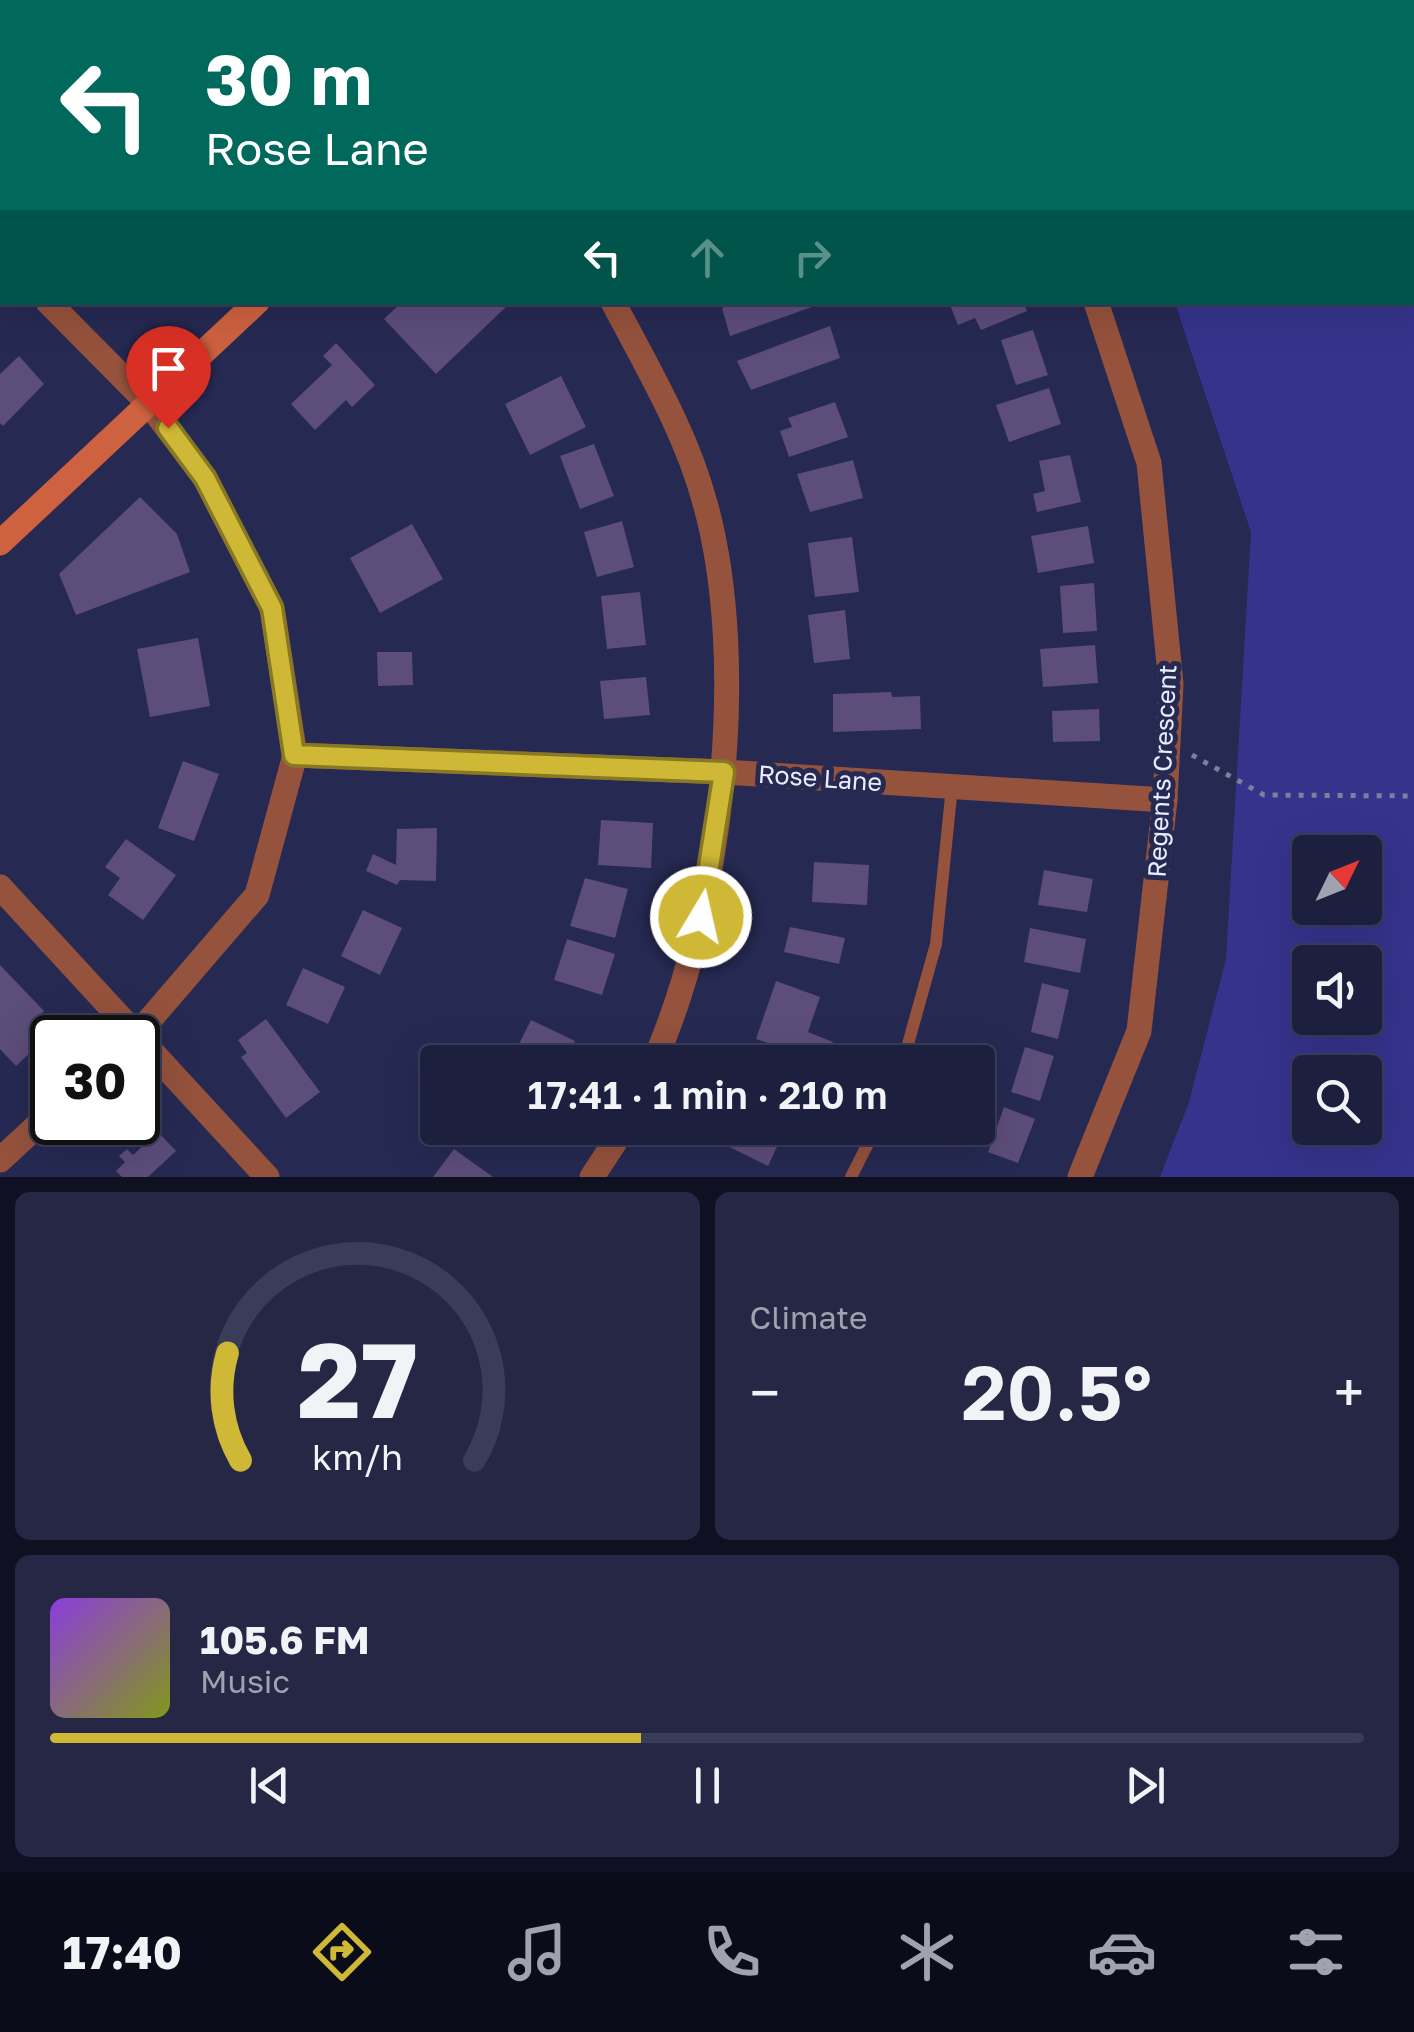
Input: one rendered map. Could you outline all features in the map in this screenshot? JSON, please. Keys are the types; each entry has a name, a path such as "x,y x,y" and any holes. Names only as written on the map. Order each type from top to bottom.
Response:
{"main road":[{"path":"0,543 254,305"}],"street":[{"path":"51,305 149,404 205,478 272,608 294,755 256,895 153,1015"},
{"path":"615,305 671,412 706,503 724,608 724,772 701,917 662,1045"},
{"name":"Regents Crescent","path":"1080,1177 1139,1031 1165,800 1171,684 1148,463 1097,305"},
{"name":"Rose Lane","path":"294,755 724,772 1165,800"},
{"path":"0,887 116,1015"},
{"path":"160,1063 267,1177"},
{"path":"0,1160 30,1132"},
{"path":"592,1177 613,1145"}],"lane":[{"path":"908,1045 936,944 952,786"},
{"path":"851,1177 867,1145"}],"path":[{"path":"1168,753 1190,754 1264,795 1414,796"}],"shaded area":[{"path":"1176,305 1414,305 1414,1177 1160,1177 1189,1102 1226,959 1251,532"}],"building":[{"path":"399,305 508,305 436,374 384,319"},
{"path":"730,305 817,305 730,336 722,308"},
{"path":"950,305 1024,305 1027,311 981,330 975,318 958,325"},
{"path":"830,326 840,358 751,390 737,361"},
{"path":"1033,330 1048,375 1016,385 1001,340"},
{"path":"336,343 375,385 352,407 346,400 315,430 291,404 332,365 323,356"},
{"path":"19,356 44,384 3,426 0,374"},
{"path":"561,376 586,427 530,455 505,404"},
{"path":"1049,388 1061,424 1009,442 996,405"},
{"path":"835,402 848,437 789,457 780,431 792,427 788,418"},
{"path":"594,444 614,496 580,509 560,456"},
{"path":"1070,455 1081,502 1037,512 1033,494 1045,491 1039,461"},
{"path":"853,460 863,498 810,512 797,474"},
{"path":"140,497 177,534 190,572 76,615 59,574"},
{"path":"622,521 634,567 597,577 584,532"},
{"path":"412,524 443,579 380,613 350,558"},
{"path":"1088,526 1094,563 1038,573 1031,536"},
{"path":"852,537 859,592 815,597 808,543"},
{"path":"1094,583 1097,631 1063,633 1060,586"},
{"path":"640,592 646,645 607,649 601,596"},
{"path":"845,610 850,659 814,663 808,615"},
{"path":"198,638 210,706 150,717 137,649"},
{"path":"1095,645 1098,683 1043,687 1040,649"},
{"path":"377,652 412,652 413,685 378,686"},
{"path":"646,677 650,715 604,719 600,681"},
{"path":"891,692 892,697 920,696 921,729 833,732 833,694"},
{"path":"1099,709 1100,741 1053,742 1052,711"},
{"path":"183,761 219,774 194,841 158,828"},
{"path":"601,820 653,823 651,868 598,865"},
{"path":"437,828 436,881 400,880 397,885 366,871 373,854 396,865 397,829"},
{"path":"126,839 176,875 143,920 108,895 120,878 105,867"},
{"path":"814,862 869,865 867,905 812,902"},
{"path":"1044,870 1093,879 1087,912 1038,905"},
{"path":"585,878 628,889 615,938 570,926"},
{"path":"363,910 402,928 380,975 341,956"},
{"path":"790,927 845,938 839,964 784,952"},
{"path":"1030,928 1086,939 1080,973 1024,962"},
{"path":"567,939 615,954 602,995 554,980"},
{"path":"0,965 44,1011 30,1015 30,1053 16,1066 0,1049"},
{"path":"303,968 345,987 328,1024 286,1005"},
{"path":"776,981 820,997 808,1032 833,1042 774,1045 756,1039"},
{"path":"1042,983 1069,990 1058,1039 1031,1032"},
{"path":"266,1019 320,1092 286,1118 241,1057 247,1053 238,1040"},
{"path":"531,1020 575,1041 573,1045 518,1045"},
{"path":"1025,1047 1054,1056 1040,1101 1011,1092"},
{"path":"1004,1107 1035,1119 1018,1163 988,1152 990,1145 995,1145"},
{"path":"160,1134 176,1151 148,1177 122,1177 116,1171 125,1162 119,1156 127,1149 133,1155 144,1145 160,1145"},
{"path":"725,1145 778,1145 768,1166"},
{"path":"454,1149 493,1177 433,1177"}],"route":[{"path":"168,428 205,478 272,608 294,755 724,772 701,917"}]}
